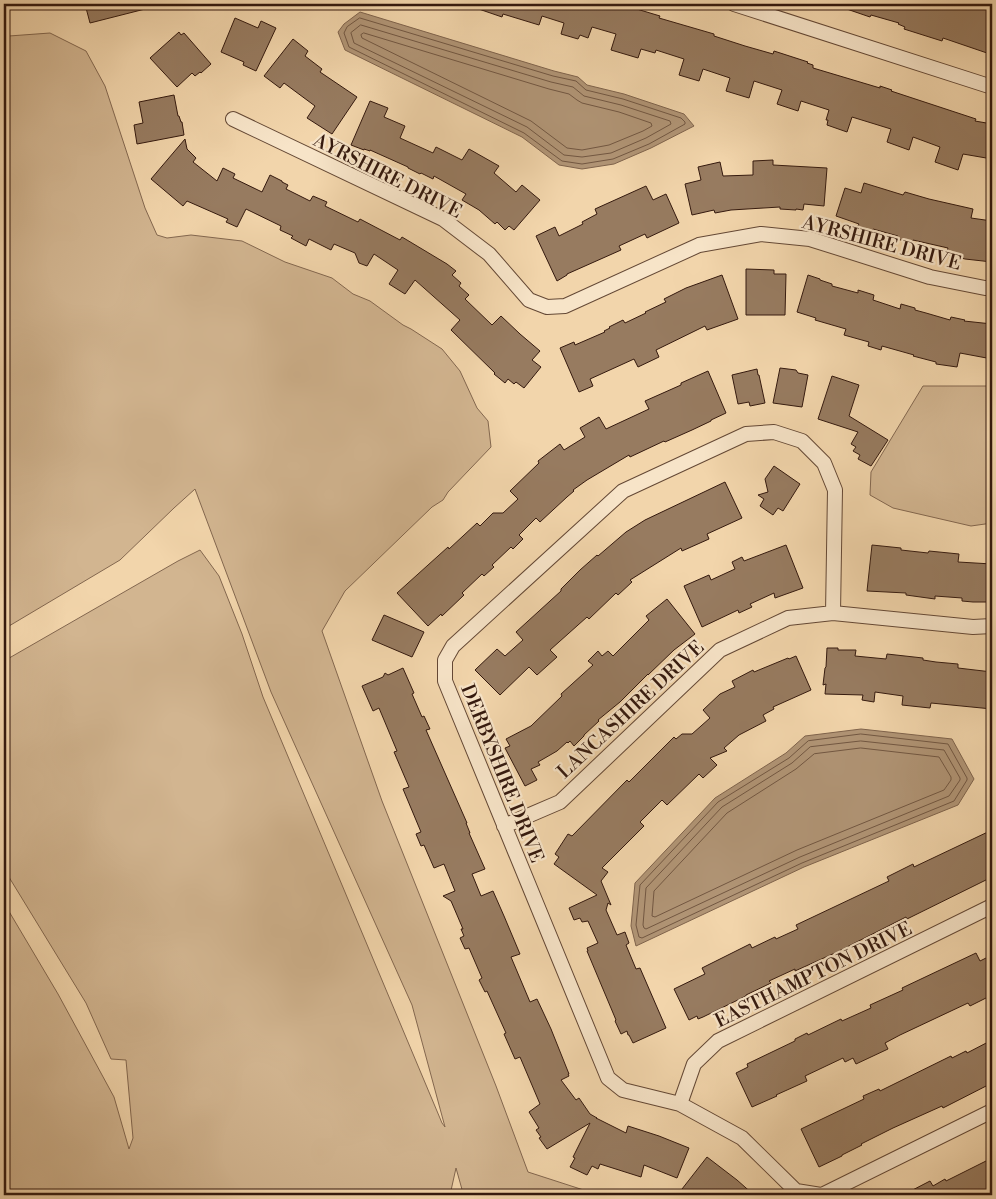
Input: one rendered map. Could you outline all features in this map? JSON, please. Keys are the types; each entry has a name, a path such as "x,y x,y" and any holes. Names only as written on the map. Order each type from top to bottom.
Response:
{"street":[{"path":"734,4 992,87"},
{"name":"AYRSHIRE DRIVE","path":"233,119 443,219 489,254 529,300 547,307 565,306 699,245 761,234 810,239 930,277 992,288"},
{"name":"DERBYSHIRE DRIVE","path":"833,613 835,490 824,463 802,441 774,432 746,434 623,491 454,646 445,660 445,681 608,1078 623,1090 680,1104 742,1138 796,1191 821,1195 992,1111"},
{"name":"LANCASHIRE DRIVE","path":"504,826 560,802 720,650 788,618 833,613 973,627 992,626"},
{"name":"EASTHAMPTON DRIVE","path":"680,1104 694,1064 718,1041 992,906"}],"shaded area":[{"path":"50,33 86,51 105,86 145,208 157,235 167,238 191,235 242,241 285,262 332,278 353,294 370,301 403,325 442,349 460,371 477,408 488,421 491,447 448,492 443,500 432,507 345,591 322,631 382,801 496,1086 528,1172 599,1195 462,1195 456,1168 450,1195 399,1195 391,1190 341,1195 4,1195 4,903 58,994 114,1097 129,1149 133,1138 126,1060 111,1059 86,1003 4,869 4,661 200,550 219,576 242,634 263,697 445,1127 412,1005 271,692 195,489 120,560 4,629 4,38"},
{"path":"923,386 992,386 992,523 971,526 893,508 870,495 871,472"}],"water":[{"path":"360,12 578,77 587,85 624,94 684,114 694,126 614,164 582,169 559,165 522,137 345,50 338,32 344,24"},
{"path":"861,729 952,739 974,779 958,805 804,867 636,946 631,926 635,883 715,798 786,753 805,736"}],"building":[{"path":"85,4 149,4 149,8 90,23"},
{"path":"470,4 620,4 714,34 714,36 745,46 773,54 774,51 808,62 813,65 813,68 880,88 880,86 976,119 975,121 992,124 992,159 963,154 958,170 935,162 940,147 913,137 909,150 887,142 891,129 852,117 847,132 827,125 828,120 826,120 829,110 801,101 798,111 777,104 782,90 754,81 749,98 726,91 730,78 703,69 699,81 679,75 684,59 656,50 655,53 641,49 638,58 611,50 616,34 592,27 588,38 580,35 578,39 561,34 564,23 542,16 539,25 503,14 502,17 470,6"},
{"path":"838,4 983,4 992,6 992,53 943,38 942,41 904,29 905,27 899,23 871,15 870,17 838,6"},
{"path":"235,18 258,28 261,21 276,28 256,71 243,65 244,62 221,52"},
{"path":"179,32 181,35 184,33 211,64 195,76 192,73 177,87 150,58"},
{"path":"293,39 308,51 305,56 322,69 320,72 357,97 332,134 307,118 315,106 284,83 280,88 264,76"},
{"path":"174,95 184,135 137,144 134,125 143,123 139,102"},
{"path":"370,101 388,108 384,117 405,126 400,138 433,153 436,147 462,160 469,149 499,166 494,173 516,192 522,185 540,200 514,230 509,226 505,230 497,222 495,224 479,210 462,200 466,194 434,176 433,179 370,150 364,150 351,145"},
{"path":"185,139 187,149 196,158 193,162 217,181 223,168 235,174 233,178 262,192 270,175 288,185 286,189 310,201 313,196 327,202 325,206 358,222 360,219 400,240 402,237 447,264 456,271 452,275 461,283 459,286 469,295 465,299 492,325 501,316 540,351 532,360 541,367 524,388 508,379 505,383 451,330 460,320 415,280 405,294 389,284 398,270 374,254 367,266 359,263 355,253 334,244 331,250 309,239 306,246 291,238 293,236 280,230 281,226 246,209 237,227 226,222 228,219 187,201 183,206 151,179"},
{"path":"773,160 773,165 827,168 824,206 804,204 803,210 780,209 780,207 731,210 715,213 714,210 692,215 685,184 701,180 698,167 720,162 723,176 753,175 753,161"},
{"path":"864,183 903,195 905,192 973,209 971,218 992,221 992,262 965,259 946,254 948,248 913,240 912,243 897,239 898,236 857,227 859,224 836,216 845,188 861,193"},
{"path":"646,186 653,200 666,194 679,223 647,238 645,234 619,246 621,250 567,274 557,281 536,236 555,227 559,236 583,224 582,222 597,214 595,209"},
{"path":"746,269 774,270 774,274 786,274 785,315 746,315"},
{"path":"722,275 738,319 707,330 705,326 656,350 659,357 638,367 634,359 590,379 593,386 579,392 560,348 574,342 575,345 605,332 609,327 623,320 625,323 666,302 664,299 686,288"},
{"path":"808,275 832,284 832,286 858,293 858,290 874,295 873,300 900,309 901,304 950,320 951,317 964,321 992,324 992,359 960,353 957,367 936,364 936,362 882,346 881,350 868,346 869,342 844,335 846,329 815,320 816,318 797,312"},
{"path":"780,368 796,370 798,373 808,375 802,407 773,403"},
{"path":"757,369 765,403 750,406 749,402 738,404 732,375"},
{"path":"708,371 726,413 665,442 630,457 629,455 573,490 540,522 536,518 519,535 523,539 513,549 511,547 492,565 494,567 484,576 482,574 462,593 464,595 442,616 441,614 428,626 397,593 477,523 480,526 493,513 503,513 518,499 510,491 539,463 538,461 560,444 564,450 585,437 580,428 599,417 606,429 649,409 645,401"},
{"path":"832,376 859,385 849,416 888,440 871,466 858,459 860,455 853,451 856,447 851,444 858,432 818,419"},
{"path":"774,466 800,484 783,511 778,508 773,515 760,506 764,499 758,495 768,492 765,479"},
{"path":"725,482 742,518 707,534 709,539 682,551 681,548 630,580 632,582 618,595 616,593 589,619 587,617 550,650 557,657 537,675 529,667 500,695 475,670 497,649 505,656 523,640 516,632 561,591 580,570 626,532 645,520"},
{"path":"786,545 803,588 775,598 774,593 750,604 752,607 739,613 738,610 702,627 684,586 709,575 711,580 735,569 732,562 742,557 744,561"},
{"path":"872,545 928,553 929,551 959,554 958,562 992,564 992,602 962,601 962,598 935,596 935,599 906,595 906,593 867,591"},
{"path":"667,599 695,634 674,650 620,702 598,720 574,746 570,741 567,742 557,751 538,762 540,765 531,769 537,780 525,786 505,748 510,746 506,739 531,726 562,696 561,694 593,665 588,661 598,651 602,656 608,651 613,656 649,620 646,616"},
{"path":"384,615 424,632 412,657 372,640"},
{"path":"827,648 856,650 855,656 886,659 887,654 923,658 923,660 958,664 958,668 992,672 992,709 931,703 930,708 902,705 903,696 875,692 874,702 862,700 863,695 825,694 826,684 823,685"},
{"path":"796,656 811,690 773,707 774,709 763,715 766,721 739,735 724,748 727,751 710,758 717,765 703,778 699,774 667,805 662,800 640,822 644,826 602,868 608,872 601,881 611,905 608,903 606,910 617,935 625,932 629,943 626,945 636,969 640,968 666,1028 633,1043 627,1031 621,1034 587,951 587,948 598,943 588,921 582,922 580,918 574,920 569,908 597,895 554,864 559,857 555,854 568,834 572,836 627,780 629,782 674,737 676,739 682,734 692,734 710,718 703,710 720,694 735,687 732,681 753,670 754,672"},
{"path":"403,668 422,717 424,716 430,729 426,730 485,869 472,874 481,896 493,891 520,954 511,957 530,1002 537,999 569,1074 569,1076 561,1080 576,1100 579,1098 590,1114 596,1118 626,1133 628,1126 689,1148 677,1178 644,1165 641,1177 600,1164 598,1169 592,1166 587,1175 570,1167 590,1123 547,1149 539,1138 541,1137 536,1130 539,1128 529,1112 540,1104 520,1057 515,1059 504,1034 506,1033 487,991 485,992 479,980 482,978 469,948 465,949 460,938 464,936 461,929 463,929 451,901 443,896 455,891 444,864 434,868 424,845 421,846 416,834 421,832 403,789 409,787 394,752 397,751 379,708 373,711 362,686 383,677 385,673 388,675"},
{"path":"992,830 992,877 837,952 769,981 771,983 703,1017 698,1019 697,1016 689,1020 674,989 705,974 702,968 750,944 752,948 798,929 796,925 889,881 887,877 913,864 914,867"},
{"path":"976,953 980,961 992,955 992,995 970,1006 968,1003 900,1035 885,1043 888,1049 856,1064 853,1058 845,1062 843,1058 805,1076 807,1081 752,1107 736,1073 748,1067 747,1064 795,1041 795,1039 807,1033 808,1035 841,1019 842,1021 871,1008 870,1005 903,990 902,988"},
{"path":"992,1040 992,1083 943,1108 942,1106 893,1128 819,1167 801,1129 864,1099 863,1096 879,1089 880,1091 951,1056 952,1058 966,1051 967,1053"},
{"path":"707,1157 754,1195 690,1195 682,1189"},
{"path":"992,1158 992,1195 903,1195 930,1181 933,1186 945,1179 946,1181"}]}
